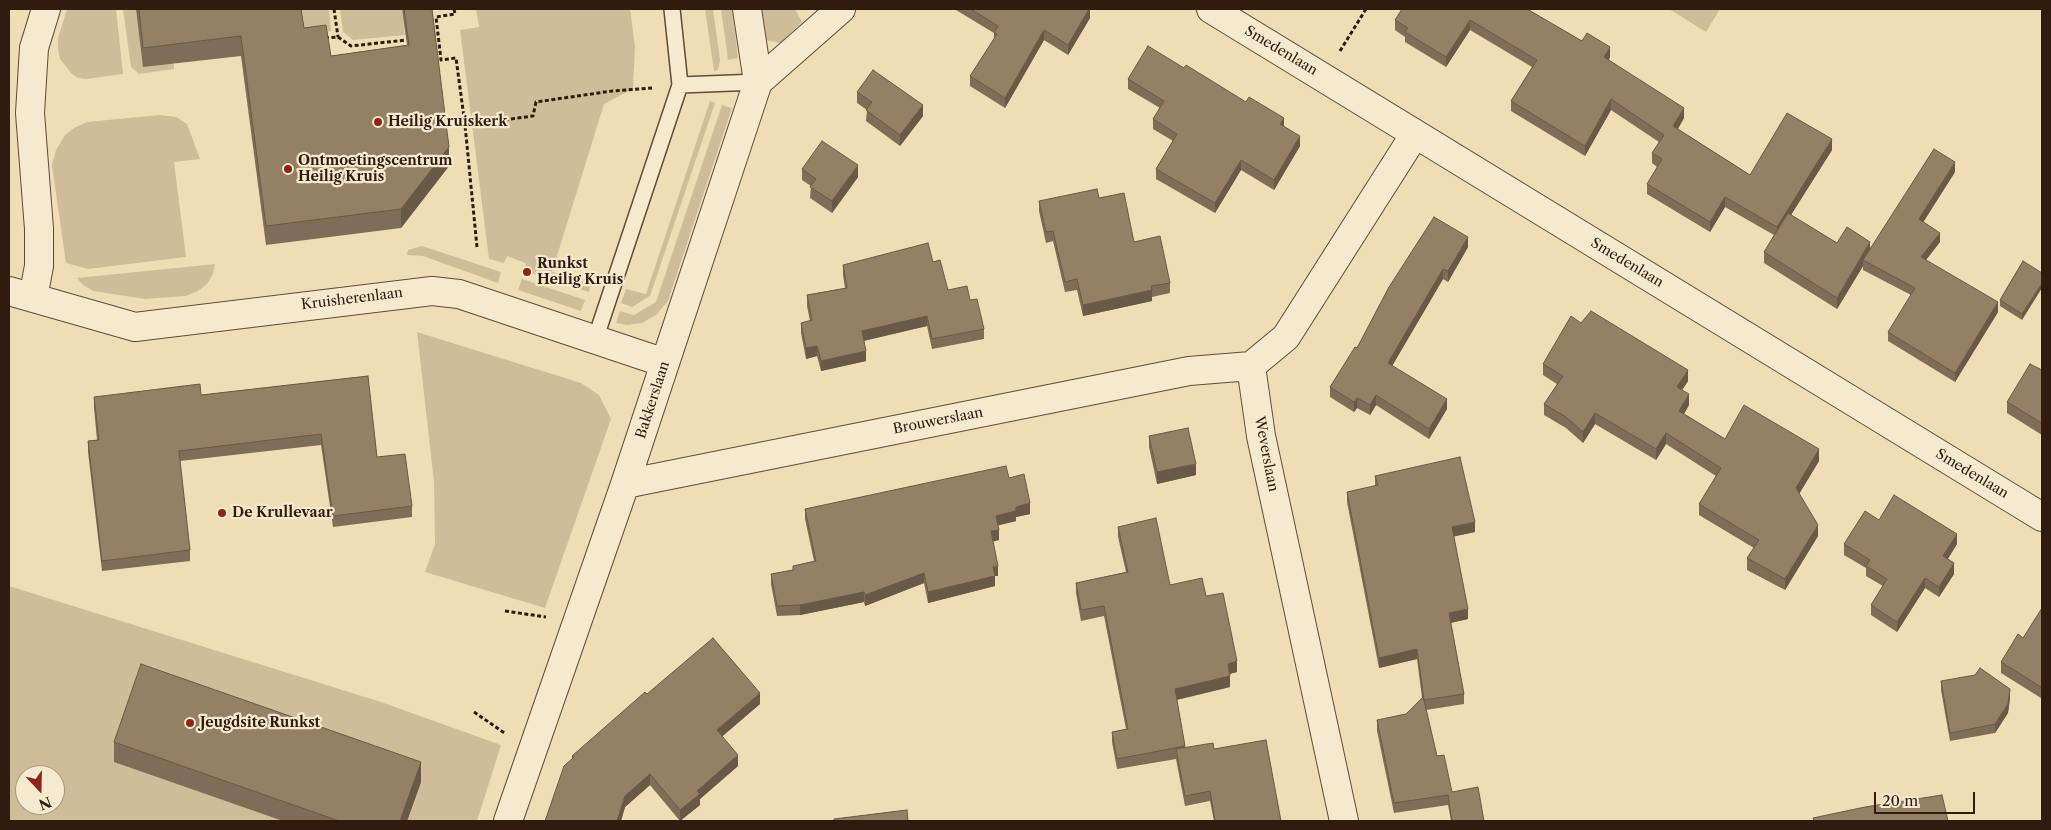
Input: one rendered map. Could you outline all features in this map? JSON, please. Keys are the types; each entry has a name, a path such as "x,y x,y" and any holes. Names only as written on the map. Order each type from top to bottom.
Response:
{"street":[{"name":"Kruisherenlaan","path":"46,9 34,48 30,113 39,229 39,266 21,294 135,327 432,291 459,294 665,363"},
{"path":"747,9 758,82"},
{"path":"758,82 841,9"},
{"name":"Smedenlaan","path":"1211,9 1324,76 1415,134 2042,517"},
{"name":"Bakkerslaan","path":"508,821 625,484 758,82"},
{"path":"1252,366 1286,337 1415,134"},
{"name":"Brouwerslaan","path":"625,484 1189,371 1252,366"},
{"name":"Weverslaan","path":"1252,366 1261,436 1344,821"}],"lane":[{"path":"595,340 680,85 672,9"},
{"path":"680,85 758,82"}],"path":[{"path":"334,9 338,37"},
{"path":"454,9 455,14 436,17 441,60 456,58 465,125 477,247"},
{"path":"1324,76 1366,9"},
{"path":"433,36 438,36"},
{"path":"320,39 338,37 351,46 406,40"},
{"path":"465,125 533,116 536,102 612,91 680,85"},
{"path":"505,611 547,617"},
{"path":"474,712 509,736"}],"shaded area":[{"path":"67,9 116,9 123,74 86,79 78,78 71,73 60,59 58,49 58,38"},
{"path":"123,9 136,9 174,63 174,69 139,74 131,67"},
{"path":"299,9 329,9 331,31 302,33"},
{"path":"340,9 402,9 405,35 353,40 343,32"},
{"path":"476,9 630,9 635,46 633,89 604,104 552,272 591,284 589,292 527,272 525,263 507,256 504,263 489,259 460,30 479,27"},
{"path":"705,9 713,9 720,60 718,70 714,71"},
{"path":"721,9 732,9 738,58 728,60"},
{"path":"762,9 795,9 802,22 780,43 766,40 761,20"},
{"path":"1669,9 1720,9 1706,32"},
{"path":"710,101 715,103 650,296 632,307 621,303 626,289 646,294"},
{"path":"722,105 732,108 668,301 656,315 642,323 627,325 616,323 620,311 634,315 656,302"},
{"path":"160,115 176,117 187,124 200,159 174,162 186,257 88,269 66,263 52,165 56,150 65,135 87,122"},
{"path":"422,246 501,272 498,283 423,256 407,255 408,250"},
{"path":"215,264 213,274 207,284 198,291 186,296 145,299 93,291 83,285 77,278"},
{"path":"522,279 585,300 581,311 518,290"},
{"path":"417,332 581,383 599,395 611,419 545,608 425,572 435,544 434,482"},
{"path":"9,586 381,702 501,745 477,821 9,821"}],"building":[{"path":"139,9 301,9 304,28 326,25 331,56 409,45 404,9 432,9 449,147 401,209 266,226 241,36 143,48"},
{"path":"971,9 1089,9 1068,45 1044,30 1005,98 970,76 997,34 994,33 998,26"},
{"path":"1402,9 1527,9 1582,41 1587,33 1610,47 1604,57 1684,108 1673,126 1750,175 1787,113 1832,139 1777,227 1725,197 1710,222 1647,184 1662,159 1652,153 1664,135 1611,99 1585,146 1511,101 1537,60 1470,20 1446,57 1405,32 1408,28 1395,20"},
{"path":"1148,46 1184,68 1186,65 1246,102 1249,97 1284,118 1280,124 1300,136 1274,180 1241,160 1215,203 1156,169 1177,134 1153,119 1164,101 1128,79"},
{"path":"873,70 923,105 900,135 866,110 872,102 857,92"},
{"path":"822,141 858,165 832,201 810,187 816,179 802,169"},
{"path":"1934,149 1955,162 1919,219 1940,233 1921,257 1998,302 1955,373 1888,332 1915,288 1863,260"},
{"path":"1097,189 1099,198 1124,193 1134,242 1160,236 1170,283 1151,286 1152,290 1083,305 1077,279 1065,282 1053,231 1046,232 1039,201"},
{"path":"1788,213 1837,243 1847,227 1870,242 1837,298 1764,252"},
{"path":"1434,217 1468,237 1448,271 1443,269 1388,363 1447,399 1429,429 1376,395 1370,405 1357,398 1354,402 1330,387 1355,347 1357,348 1389,287"},
{"path":"928,243 933,262 940,260 948,290 967,286 970,300 977,299 984,329 932,339 927,316 862,331 866,351 821,361 817,346 806,348 801,323 812,320 807,295 847,288 843,265"},
{"path":"2023,261 2042,273 2042,283 2022,314 2000,300"},
{"path":"1591,311 1688,370 1677,387 1689,394 1679,411 1725,439 1744,405 1819,449 1796,488 1818,525 1785,579 1747,558 1759,540 1699,504 1721,468 1666,433 1656,449 1595,413 1583,432 1566,417 1544,404 1563,376 1543,364 1571,316 1581,323"},
{"path":"2030,364 2042,370 2042,423 2007,402"},
{"path":"368,376 377,457 405,454 412,506 333,516 321,434 179,451 190,550 102,561 88,441 99,440 94,397 200,384 201,395"},
{"path":"1188,428 1196,464 1157,472 1149,436"},
{"path":"1460,457 1475,522 1452,527 1468,609 1449,613 1464,694 1424,700 1417,649 1379,658 1347,492 1378,485 1375,476"},
{"path":"1006,466 1009,478 1024,474 1030,503 1016,507 1016,511 996,516 999,530 991,531 998,566 993,567 995,576 928,592 924,573 865,595 864,592 800,605 777,606 771,574 793,570 793,566 816,561 805,509"},
{"path":"1894,495 1957,534 1943,556 1954,563 1939,587 1925,578 1897,622 1871,605 1887,579 1866,566 1870,560 1844,544 1865,511 1879,520"},
{"path":"1156,518 1170,585 1202,578 1206,596 1223,593 1237,661 1228,664 1230,676 1175,689 1185,746 1117,759 1112,732 1128,729 1104,606 1081,610 1076,583 1128,572 1118,527"},
{"path":"2042,608 2041,687 2001,662 2018,634 2023,638"},
{"path":"713,638 760,693 717,730 738,755 697,791 700,794 680,810 650,774 625,796 617,821 545,821 564,766 574,757 572,756 645,692 647,694"},
{"name":"Jeugdsite Runkst","path":"141,664 421,762 400,821 339,821 114,742"},
{"path":"1980,668 2010,689 2008,704 1995,724 1950,733 1941,681 1975,675"},
{"path":"1423,697 1437,756 1444,755 1452,792 1478,787 1484,821 1452,821 1448,795 1394,803 1377,720 1406,714"},
{"path":"1266,740 1281,821 1215,821 1210,791 1185,796 1176,749 1213,743 1214,749"},
{"path":"1942,795 1948,821 1814,821 1813,818 1865,807"},
{"path":"907,810 908,821 834,821 834,819"}],"place":[{"name":"Heilig Kruiskerk","path":"378,122"},
{"name":"Ontmoetingscentrum Heilig Kruis","path":"288,169"},
{"name":"Runkst Heilig Kruis","path":"527,272"},
{"name":"De Krullevaar","path":"222,513"},
{"name":"Jeugdsite Runkst","path":"190,723"}]}
